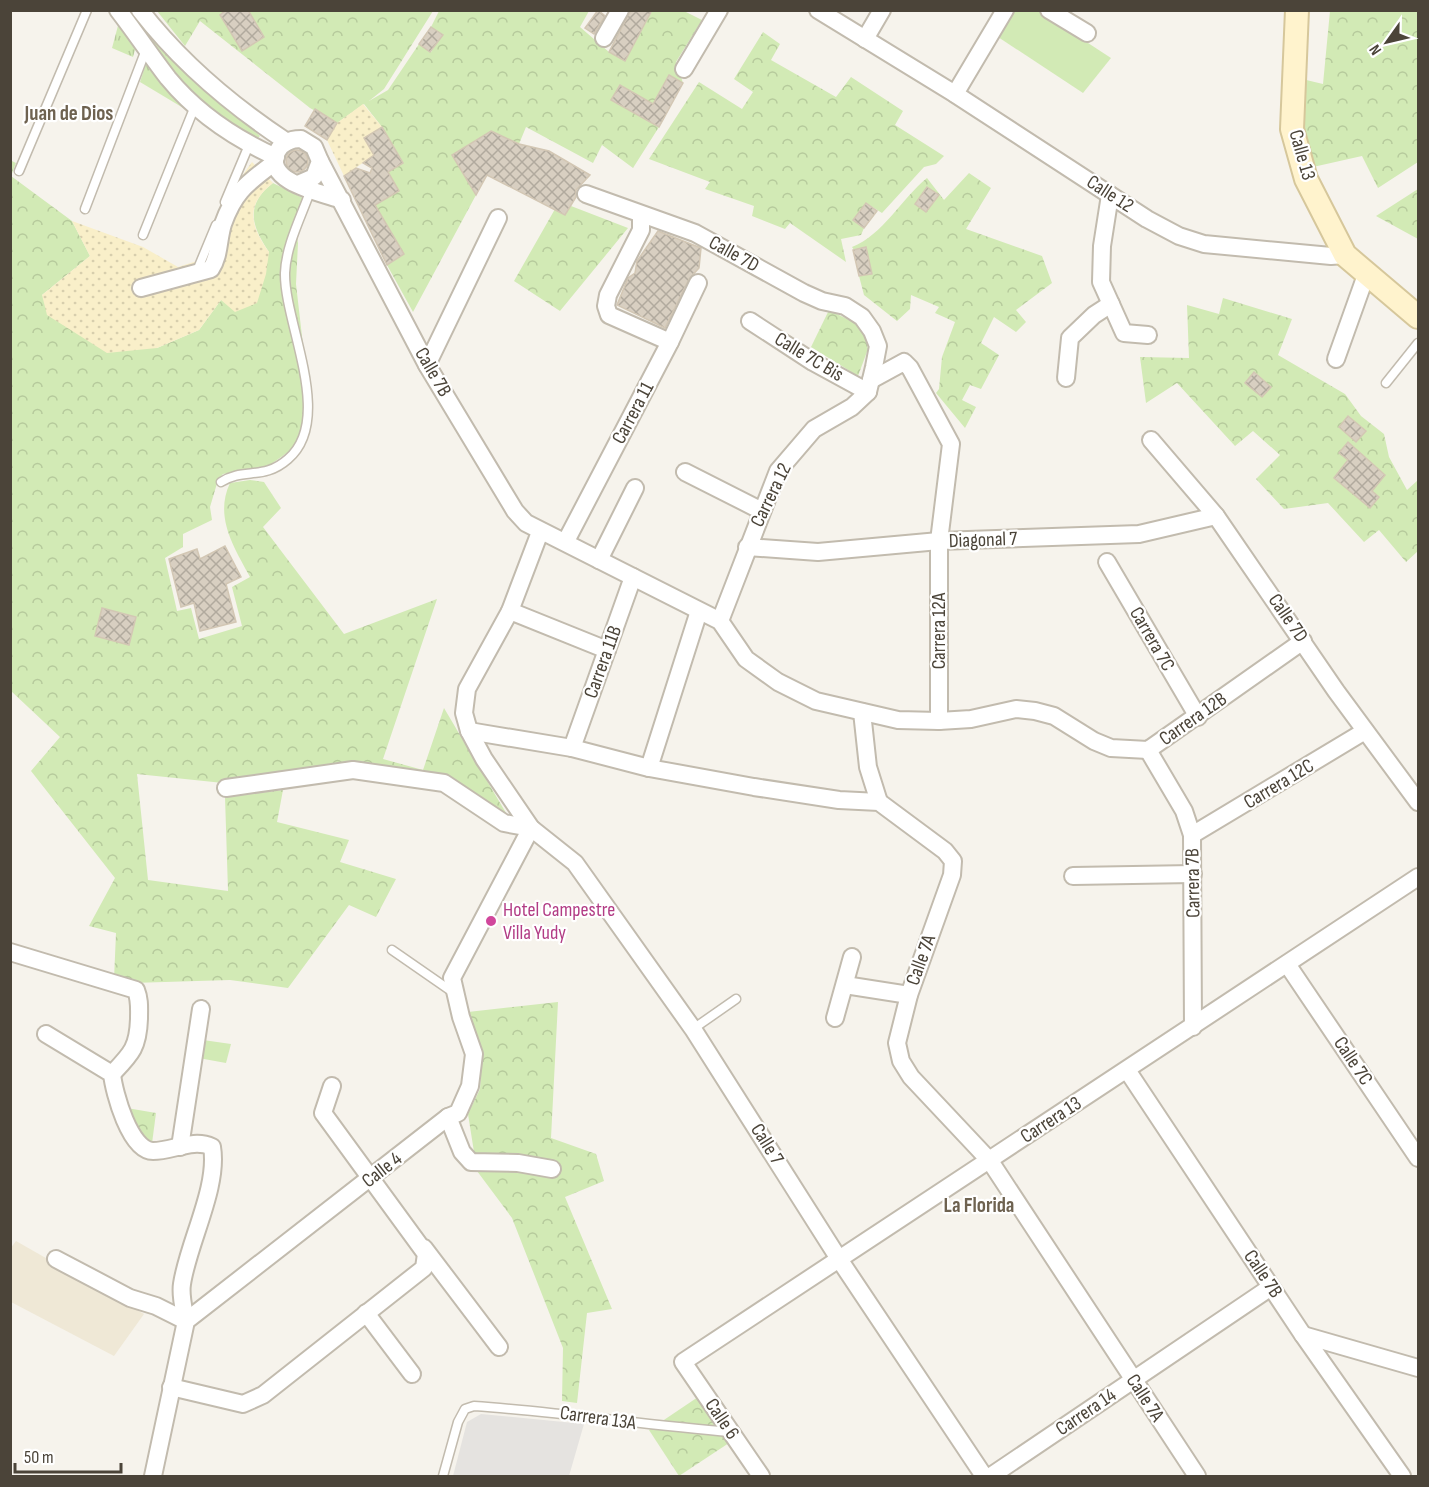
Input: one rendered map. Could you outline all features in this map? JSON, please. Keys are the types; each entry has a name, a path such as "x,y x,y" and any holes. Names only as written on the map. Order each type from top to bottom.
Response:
{"main road":[{"name":"Calle 13","path":"1298,10 1292,129 1306,179 1345,255"},
{"path":"1345,255 1419,317"}],"street":[{"path":"118,10 168,78 195,106 249,145 275,159 282,177 342,200"},
{"path":"140,10 160,36 210,86 286,142"},
{"path":"604,38 620,10"},
{"path":"684,69 719,10"},
{"name":"Calle 12","path":"818,10 955,94 1147,219 1179,236 1204,244 1331,256 1345,255"},
{"path":"865,39 882,10"},
{"path":"955,94 1005,10"},
{"path":"1050,10 1087,33"},
{"path":"141,288 211,268 216,261 223,225 239,191 275,159 286,142 301,139 308,142 318,153 320,161 314,177 304,186"},
{"name":"Calle 7B","path":"320,161 428,365 515,511 526,523 540,532"},
{"name":"Calle 7D","path":"586,194 641,216 695,233 804,293 822,301 845,306 862,317 872,331 878,346 869,386"},
{"path":"1110,195 1102,246 1101,282 1124,333 1148,335"},
{"path":"641,216 641,230 608,296 606,306 609,315 670,342"},
{"path":"428,365 498,218"},
{"path":"1336,359 1366,274"},
{"name":"Carrera 11","path":"566,541 670,342 698,283"},
{"path":"1066,378 1070,338 1094,315 1111,304"},
{"name":"Calle 7C Bis","path":"750,321 813,362 869,386"},
{"name":"Carrera 12","path":"720,621 778,471 814,429 852,407 869,386 904,362 910,368 951,444 939,541"},
{"name":"Calle 7D","path":"1151,440 1216,516 1365,731 1419,801"},
{"path":"685,472 762,511"},
{"path":"599,560 635,488"},
{"name":"Diagonal 7","path":"747,547 818,552 939,541 1139,534 1216,516"},
{"path":"531,828 484,759 469,731 465,713 467,689 510,611 540,532 566,541 720,621"},
{"name":"Carrera 12A","path":"939,541 939,721"},
{"name":"Carrera 7C","path":"1107,562 1198,717"},
{"name":"Carrera 11B","path":"572,748 633,577"},
{"path":"649,768 699,610"},
{"path":"510,611 607,650"},
{"name":"Carrera 12B","path":"720,621 746,659 778,682 816,701 898,720 971,719 1016,709 1035,711 1054,716 1094,741 1111,748 1148,750 1303,641"},
{"path":"469,731 572,748 649,768 754,787 839,800 879,802 868,767 862,712"},
{"name":"Carrera 12C","path":"1192,836 1365,731"},
{"name":"Carrera 7B","path":"1148,750 1184,811 1192,836 1193,1027"},
{"path":"226,788 353,770 444,783 504,822 531,828"},
{"name":"Calle 7A","path":"879,802 945,851 953,861 952,875 909,995 897,1043 901,1061 911,1077 990,1161 1197,1476"},
{"name":"Calle 4","path":"186,1321 448,1117 458,1113 470,1086 474,1054 452,978 531,828"},
{"name":"Calle 7","path":"531,828 575,863 693,1029 839,1259 984,1476"},
{"path":"1073,876 1193,874"},
{"name":"Carrera 13","path":"683,1362 1419,877"},
{"path":"10,952 136,990 140,998 138,1041 131,1053 112,1074 114,1089 135,1143 151,1151 201,1142 212,1147 213,1154 206,1198 182,1281 186,1321 153,1476"},
{"path":"835,1018 852,957"},
{"name":"Calle 7C","path":"1287,964 1419,1158"},
{"path":"845,985 909,995"},
{"path":"180,1147 201,1009"},
{"path":"46,1034 112,1074"},
{"name":"Calle 7B","path":"1127,1070 1303,1335 1402,1476"},
{"path":"171,1387 243,1404 263,1395 424,1268 427,1261 426,1254 323,1113 332,1086"},
{"path":"448,1117 462,1152 471,1162 518,1163 552,1169"},
{"path":"371,1178 499,1347"},
{"path":"56,1259 130,1298 156,1306 186,1321"},
{"name":"Carrera 14","path":"990,1476 1271,1287"},
{"path":"366,1313 412,1374"},
{"path":"1303,1335 1419,1368"},
{"name":"Calle 6","path":"683,1362 760,1476"}],"lane":[{"path":"20,171 87,10"},
{"path":"85,209 147,47"},
{"path":"142,235 195,106"},
{"path":"199,266 249,145"},
{"path":"221,482 230,477 267,473 290,458 302,441 308,403 300,349 286,295 285,269 304,186"},
{"path":"1386,383 1419,343"},
{"path":"392,950 455,994"},
{"path":"693,1029 736,999"},
{"name":"Carrera 13A","path":"443,1476 458,1422 465,1409 474,1406 553,1412 641,1425 731,1432"}],"shaded area":[{"path":"16,1241 144,1314 114,1356 11,1302 10,1249"},
{"path":"481,1414 584,1424 569,1476 453,1476 467,1422"}],"green space":[{"path":"124,11 134,11 206,89 260,136 253,143 179,81"},
{"path":"157,11 433,11 384,89 369,101 388,90 419,44 431,52 442,35 431,27 439,11 589,11 580,27 609,52 625,61 652,11 684,11 702,20 676,62 683,83 669,75 653,104 620,85 612,100 659,127 633,168 602,145 593,163 526,127 519,144 452,155 476,195 413,312 387,265 404,254 375,205 388,172 403,162 382,127 364,104 337,123 310,108 200,21 185,46"},
{"path":"1014,11 1039,11 1111,58 1083,93 998,37"},
{"path":"1330,11 1418,11 1418,162 1378,188 1362,156 1313,167 1301,135 1302,79 1323,84"},
{"path":"119,22 136,46 133,57 112,48"},
{"path":"763,32 780,44 771,60 836,97 851,77 903,111 895,125 944,156 936,164 924,167 882,213 866,203 853,220 864,228 861,235 841,239 846,262 790,223 785,229 752,216 754,206 705,189 710,182 649,159 699,82 742,109 753,92 734,79"},
{"path":"148,57 185,109 140,82"},
{"path":"10,160 16,163 11,176 72,221 90,256 42,295 157,348 199,330 221,300 269,252 258,234 254,216 258,200 264,191 273,183 303,198 295,222 298,243 296,284 311,415 298,445 267,467 223,474 218,480 210,507 212,520 183,534 183,547 165,558 177,611 191,608 199,639 242,626 232,587 250,577 232,543 224,508 230,483 250,480 264,482 281,508 263,527 344,634 437,599 383,759 423,770 444,708 509,818 445,777 352,767 223,783 137,774 148,880 228,891 225,797 283,790 277,822 349,840 340,862 396,879 376,917 349,905 288,988 230,980 132,983 114,979 116,933 89,926 115,878 31,771 60,737 11,691"},
{"path":"969,173 991,188 966,229 1042,256 1052,283 1016,310 1026,322 1016,332 994,317 981,343 999,355 981,389 970,385 962,400 976,407 965,428 936,393 939,389 942,357 955,322 935,313 939,307 911,295 910,309 897,321 864,295 859,276 871,274 852,247 873,234 927,178 944,200"},
{"path":"1418,189 1418,239 1376,216"},
{"path":"571,206 628,228 560,311 514,281 555,209 565,215"},
{"path":"1223,298 1292,319 1278,355 1345,394 1361,416 1384,434 1389,457 1407,490 1418,480 1418,551 1406,562 1379,530 1364,542 1328,503 1284,509 1256,479 1280,455 1253,431 1235,446 1177,383 1146,403 1140,357 1189,358 1187,305 1219,314"},
{"path":"829,310 863,327 868,349 858,376 811,347"},
{"path":"558,1002 551,1138 596,1154 604,1181 565,1197 612,1309 587,1313 577,1403 562,1401 563,1348 512,1218 477,1171 468,1114 480,1089 482,1053 468,1012"},
{"path":"196,1039 231,1044 226,1063 193,1057"},
{"path":"121,1107 156,1113 151,1151"},
{"path":"701,1395 732,1441 679,1476 649,1430"}],"sand":[{"path":"363,104 382,127 364,138 374,155 344,176 327,140 337,123"},
{"path":"252,162 273,183 264,191 254,208 253,216 258,234 269,252 266,274 257,303 235,312 221,300 199,330 157,348 107,353 47,315 42,295 90,256 72,221 143,247 178,267 197,261 227,197"}],"building":[{"path":"226,10 248,10 264,37 242,51 220,15"},
{"path":"598,10 605,16 594,34 585,28"},
{"path":"631,10 652,10 625,61 609,52"},
{"path":"431,27 443,35 430,52 419,44"},
{"path":"669,75 683,83 659,127 611,100 620,85 653,104"},
{"path":"315,109 337,123 327,140 305,126"},
{"path":"382,127 403,163 388,172 399,191 375,205 404,254 387,265 344,176 356,168 370,173 372,168 363,163 374,155 364,138"},
{"path":"491,131 519,144 549,151 590,175 576,190 576,197 565,215 487,175 476,195 452,155"},
{"path":"297,150 305,153 308,161 305,169 297,172 289,169 286,161 289,153"},
{"path":"927,187 939,195 926,212 915,204"},
{"path":"866,203 877,211 864,228 853,220"},
{"path":"658,231 701,248 699,268 689,279 665,328 617,305 628,278 635,273 637,261"},
{"path":"866,247 872,274 859,276 853,250"},
{"path":"1254,372 1271,387 1262,397 1245,383"},
{"path":"1348,416 1366,431 1356,442 1339,427"},
{"path":"1348,442 1385,475 1372,491 1379,497 1370,508 1334,478 1348,460 1339,453"},
{"path":"225,546 241,577 226,584 236,622 200,631 194,603 181,607 169,559 197,549 200,559"},
{"path":"102,608 136,617 129,645 95,636"}],"place":[{"name":"Hotel Campestre Villa Yudy","path":"491,921"}],"district":[{"name":"Juan de Dios","path":"69,113"},
{"name":"La Florida","path":"979,1205"}]}
